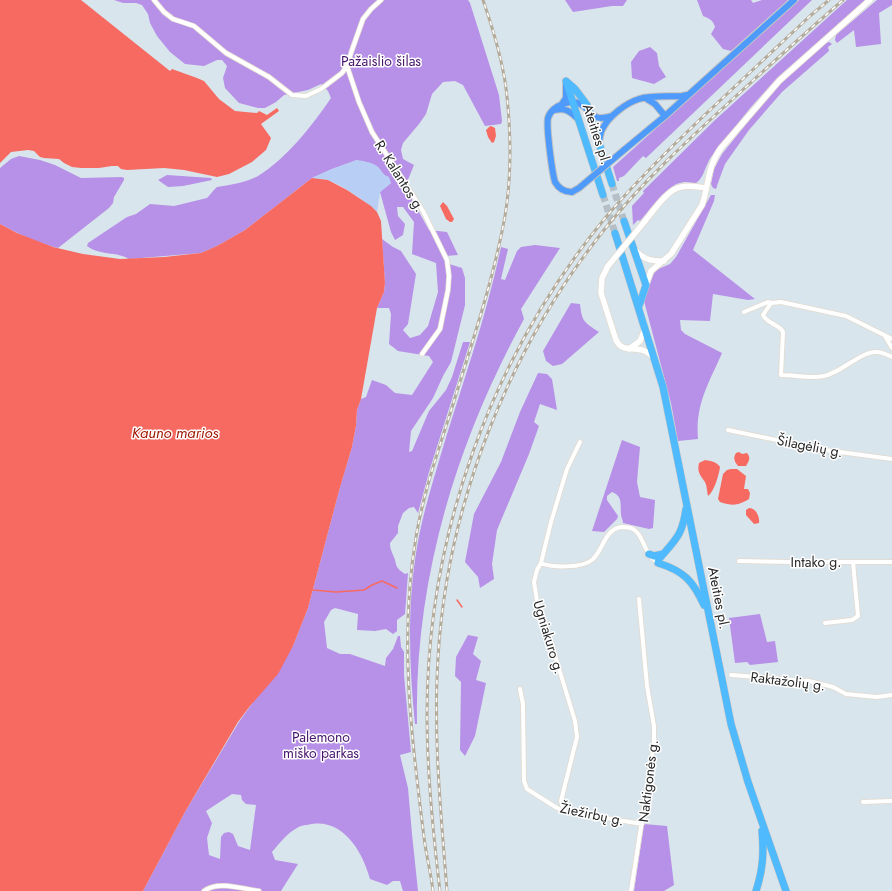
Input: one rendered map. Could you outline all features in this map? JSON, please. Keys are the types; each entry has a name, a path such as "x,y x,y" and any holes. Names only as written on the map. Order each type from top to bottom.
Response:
{"highway":[{"name":"Ateities pl.","path":"566,81 603,194"},
{"name":"Ateities pl.","path":"566,81 587,105 612,184"},
{"path":"624,221 646,285 639,307"},
{"name":"Ateities pl.","path":"615,233 656,359 667,401 731,724 744,770 786,891"},
{"path":"687,503 682,530 678,538 658,563 677,570 686,576 696,589 708,613"},
{"path":"649,554 654,556 664,554"},
{"path":"756,891 764,861 760,818"}],"main road":[{"path":"566,81 566,98 562,104 549,116 548,123 555,182 563,191 572,192 579,188 665,116 794,0"},
{"path":"646,285 651,272 671,254 702,205 710,170 717,154 767,94 791,69 870,0"},
{"path":"599,144 602,129 612,116 633,102 643,99 682,96 692,92"},
{"path":"643,99 651,101 665,116"},
{"path":"562,104 573,102 582,105 587,108 590,113 601,118 612,116"},
{"path":"553,111 558,109 566,110 579,120"},
{"path":"656,359 644,350 621,347 616,340 601,293 602,278 608,266 668,194 676,188 687,186 706,188"},
{"path":"632,247 646,259 664,261"},
{"path":"629,349 640,341 645,326"}],"street":[{"path":"154,0 164,12 173,19 194,26 226,53 269,77 292,95 306,96 321,89 342,73 348,66 363,19 381,0"},
{"name":"R. Kalantos g.","path":"348,66 359,102 372,132 423,211 447,260 449,276 448,290 440,329 422,354"},
{"path":"744,312 768,302 781,302 846,316 892,339"},
{"path":"771,303 763,316 768,321 780,328 783,332 780,375 823,377 835,373 872,352 879,352 892,357"},
{"path":"884,336 892,348"},
{"name":"Šilagėlių g.","path":"728,430 824,450 892,459"},
{"name":"Ugniakuro g.","path":"564,811 561,801 577,737 577,730 546,626 538,607 534,582 567,468 580,442"},
{"path":"541,562 556,567 586,564 594,558 612,531 624,527 636,530 649,554 658,563"},
{"name":"Intako g.","path":"739,561 892,562"},
{"path":"825,624 852,620 858,615 853,562"},
{"name":"Naktigonės g.","path":"631,891 654,743 654,726 647,686 639,599"},
{"name":"Raktažolių g.","path":"731,675 809,682 833,687 846,694 878,697 892,695"},
{"name":"Žiežirbų g.","path":"520,690 523,704 525,786 527,789 564,811 642,824"},
{"path":"864,802 892,801"},
{"path":"204,891 213,886 259,891"}],"green space":[{"path":"114,0 468,0 470,3 499,95 502,121 501,124 485,126 463,85 455,81 443,82 432,94 426,114 403,143 401,150 403,159 414,165 405,187 429,230 447,232 458,255 446,256 446,263 462,268 465,278 465,305 451,362 433,398 411,431 409,452 412,451 429,411 446,390 452,377 463,342 470,342 429,472 418,513 414,507 409,508 403,513 398,526 398,533 390,543 397,567 405,574 408,573 405,614 397,620 397,631 393,634 386,629 375,631 357,630 358,614 335,608 331,610 324,622 327,648 340,654 350,654 385,666 386,658 393,649 398,636 400,636 401,647 404,652 404,675 411,752 400,755 408,788 418,891 403,891 400,881 393,881 387,885 370,879 367,869 357,849 343,832 334,827 323,824 312,824 293,830 272,852 275,860 298,864 281,891 143,891 185,812 239,722 293,646 308,608 352,447 357,410 361,399 366,397 372,380 386,385 395,393 412,395 433,362 429,356 398,351 389,344 391,314 389,308 377,308 384,292 385,283 382,239 401,251 416,274 408,324 403,330 410,338 420,335 428,326 438,292 436,263 412,254 414,222 403,207 397,207 398,216 405,224 403,235 395,240 391,232 380,192 391,183 383,175 357,160 312,178 245,230 217,246 201,253 129,259 119,255 97,251 87,246 88,243 127,217 136,214 150,204 174,206 207,198 217,187 243,182 258,176 269,169 289,151 316,119 331,98 328,91 321,84 308,90 284,95 276,102 265,108 258,108 239,103 225,88 223,78 227,66 222,60 217,60 204,66 185,64 170,52 157,36 150,23 148,14 142,5 136,3 123,3","holes":["232,794 241,795 242,800 246,804 256,805 250,850 238,846 233,834 229,832 224,833 221,837 220,859 209,855 207,838 212,823 206,811"]},
{"path":"565,0 627,0 623,6 612,6 573,12"},
{"path":"697,0 751,0 753,3 762,0 788,0 731,51 723,49 711,34 715,27 711,20 703,16"},
{"path":"799,0 812,0 646,158 643,156 624,176 619,178 619,181 617,181 613,167"},
{"path":"847,0 865,0 778,77 751,107 711,157 699,181 696,183 682,182 669,189 658,199 640,221 638,220 633,225 632,206 644,193 643,191 714,121"},
{"path":"877,0 892,0 892,5 879,13 881,44 856,47 854,30 837,43 835,40 836,35"},
{"path":"829,42 832,44 828,47 829,51 782,92 749,130 725,164 716,189 713,188 711,184 714,169 722,154 773,91 826,43"},
{"path":"650,47 657,53 659,66 666,77 654,84 632,78 631,62 639,51"},
{"path":"19,156 40,160 55,165 81,178 122,177 124,180 109,208 58,248 28,238 0,224 0,168 11,159"},
{"path":"167,175 211,178 212,180 183,186 168,187 158,180"},
{"path":"711,195 715,195 714,201 693,250 755,299 748,300 713,294 710,321 680,320 681,330 685,334 722,353 701,404 698,439 678,441 671,403 644,301 652,277 656,270 670,264 676,257"},
{"path":"535,245 560,248 521,309 524,319 478,414 459,464 444,514 432,566 423,618 418,671 417,724 415,724 410,658 410,613 419,534 444,444 482,322 501,247 508,249 501,279 505,280 517,251 521,247"},
{"path":"571,303 580,304 585,321 599,332 562,364 553,366 546,361 543,351"},
{"path":"538,373 547,374 552,379 557,410 540,404 534,422 539,426 529,454 497,530 492,564 494,579 480,588 478,577 465,562 474,514 501,462 520,412"},
{"path":"622,440 640,447 637,482 640,497 655,500 653,528 649,529 623,523 619,498 612,492 607,496 607,500 618,516 617,519 604,532 592,531"},
{"path":"760,614 767,642 775,641 778,662 750,665 747,662 735,663 729,618"},
{"path":"468,635 478,637 473,654 481,661 476,680 486,683 475,736 465,756 460,750 461,682 455,676 456,657"},
{"path":"644,824 667,826 674,885 664,891 634,891"}],"sand":[{"path":"357,160 375,165 389,177 391,183 380,192 377,212 341,186 328,180 312,178"}],"water":[{"path":"0,0 81,0 170,71 172,69 204,81 219,99 235,111 257,113 259,111 267,115 277,108 279,111 261,124 271,138 266,150 252,162 229,174 217,177 184,170 164,168 127,170 121,169 118,166 99,168 72,167 59,159 40,157 34,151 28,150 11,152 0,163"},
{"path":"491,126 495,128 496,136 494,142 492,143 486,130"},
{"name":"Kauno marios","path":"312,178 328,180 347,190 371,206 377,212 381,221 385,283 384,292 377,308 361,399 357,410 352,447 308,608 293,646 278,674 238,722 185,812 143,891 0,891 0,224 17,233 53,247 83,254 120,259 164,257 201,253 217,246 245,230"},
{"path":"443,202 454,219 452,222 446,219 440,206"},
{"path":"739,452 742,454 747,453 749,456 746,466 738,466 734,460 734,456"},
{"path":"705,460 712,461 720,467 714,487 708,496 706,484 698,469 699,463"},
{"path":"737,469 746,476 744,489 748,489 750,493 749,499 735,505 720,502 718,499 723,474 727,470"},
{"path":"749,508 757,513 759,523 754,524 746,515 746,510"}],"waterway":[{"path":"313,590 336,592 364,590 382,581 397,588"},
{"path":"457,600 462,607"}],"tunnel":[{"path":"612,184 624,221"},
{"path":"603,195 615,233"}],"railway":[{"path":"433,891 425,844 411,724 408,612 416,537 422,506 435,459 488,291 505,216 509,184 510,152 506,88 497,44 483,0"},
{"path":"440,891 428,759 427,715 430,648 439,581 453,515 473,451 499,388 530,328 565,271 606,217 683,135 829,0"},
{"path":"447,891 438,775 436,716 438,658 444,601 454,543 469,487 488,432 512,378 539,326 570,277 604,230 650,177 775,60 843,0"}],"park label":[{"name":"Pažaislio šilas","path":"381,61"},
{"name":"Palemono miško parkas","path":"321,746"}]}
